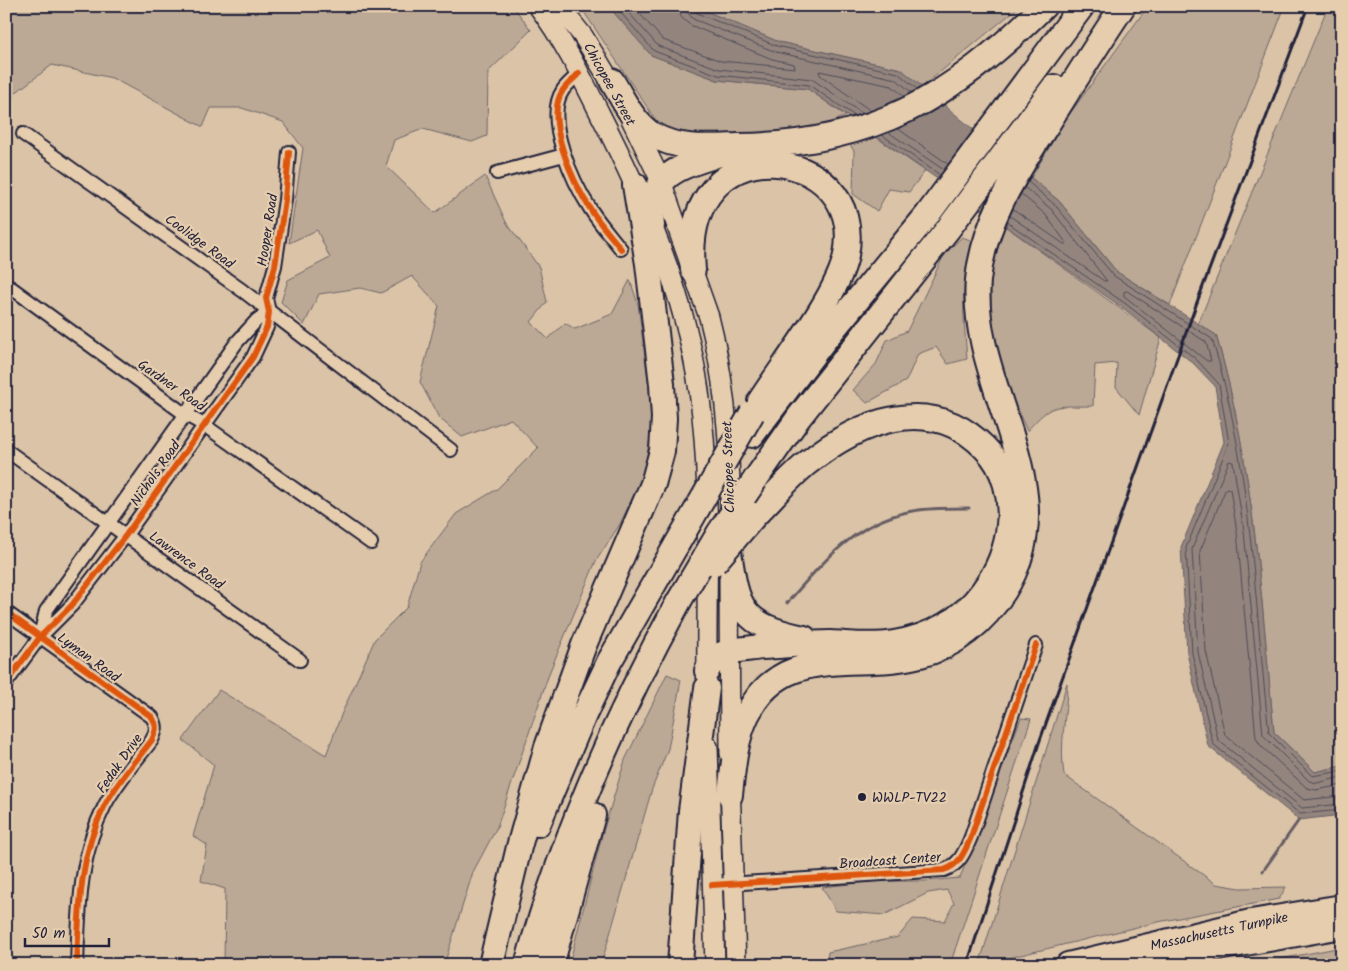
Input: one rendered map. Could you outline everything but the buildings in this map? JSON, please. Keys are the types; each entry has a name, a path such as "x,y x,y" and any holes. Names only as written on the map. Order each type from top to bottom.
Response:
{"highway":[{"path":"612,81 640,124 658,138 688,146 742,146 817,140 858,130 919,106 957,82 990,56 1044,6"},
{"path":"752,424 928,214 1082,6"},
{"path":"730,795 735,755 742,726 756,700 776,681 791,672 814,664 900,660 932,652 956,639 976,624 993,605 1009,582 1024,542 1027,499 1021,465 982,344 978,304 980,269 986,240 997,210 1030,135 1114,6"},
{"path":"527,965 572,829 630,696 679,601 719,533 799,417 948,229 1030,135 1123,6"},
{"path":"652,227 650,207 656,188 661,181 696,162 742,146"},
{"path":"491,965 535,833 584,715 640,606 752,424 842,271 848,245 843,214 828,188 804,170 772,163 744,168 717,184 699,209 692,241 693,270"},
{"path":"491,965 519,847 550,739 584,645 653,484 662,451 664,418 662,384 648,264 635,185"},
{"path":"679,601 755,515 793,476 819,454 861,430 888,420 920,416 951,424 978,440 996,462 1006,487 1009,526 997,567 978,597 955,619 918,638 872,646 830,643 755,648 728,652 714,659 707,679 691,811 680,965"},
{"path":"729,551 736,593 743,607 753,618 767,627 784,633 830,643"},
{"path":"550,965 572,882 630,696"},
{"name":"Massachusetts Turnpike","path":"1068,965 1251,922 1342,907"},
{"name":"Massachusetts Turnpike","path":"1142,965 1211,949 1342,926"}],"main road":[{"name":"Chicopee Street","path":"538,6 579,73 635,185 652,227 683,316 700,398 705,462 707,679 715,965"},
{"name":"Chicopee Street","path":"560,6 583,36 612,81 661,181 713,331 724,397 730,492 728,652 730,795 736,965"}],"street":[{"path":"579,73 562,91 556,122 564,155 590,209 621,249"},
{"name":"Coolidge Road","path":"23,134 269,312 452,450"},
{"name":"Hooper Road","path":"269,312 266,298 275,266 286,192 289,152"},
{"path":"497,173 564,155"},
{"name":"Gardner Road","path":"6,284 186,415 204,425 371,543"},
{"name":"Nichols Road","path":"40,637 46,611 108,523 237,342 257,320 269,312"},
{"name":"Nichols Road","path":"40,637 72,605 126,535 253,357 267,327 269,312"},
{"name":"Lawrence Road","path":"6,450 300,660"},
{"name":"Lyman Road","path":"6,612 152,717 156,723"},
{"path":"6,683 40,637"},
{"name":"Broadcast Center","path":"712,885 944,870 954,865 965,851 971,837 1036,645"},
{"name":"Fedak Drive","path":"77,965 79,902 86,853 106,804 152,740 156,730 156,723"}],"shaded area":[{"path":"6,6 513,6 531,30 488,72 487,136 472,142 423,129 394,140 386,166 435,213 485,176 506,222 539,267 547,302 531,322 548,339 565,323 575,329 612,314 630,280 638,304 653,418 644,474 620,524 596,561 550,671 497,827 473,872 444,965 224,965 225,889 201,881 207,845 193,836 214,765 183,740 219,690 326,755 342,713 375,639 407,607 420,562 456,514 497,489 538,448 511,419 462,437 439,418 420,382 439,306 412,276 381,293 360,288 319,294 304,325 281,302 288,280 330,258 317,230 289,243 303,148 283,122 242,108 211,108 203,127 112,78 52,65 15,93 6,121"},
{"path":"580,6 608,6 651,55 717,80 808,89 846,116 806,133 731,140 661,128"},
{"path":"694,6 1020,6 922,87 901,69 779,42"},
{"path":"1148,6 1285,6 1170,305 1117,272 1059,201 1031,178 1066,119"},
{"path":"1328,6 1342,6 1342,766 1315,772 1274,732 1260,582 1248,482 1239,433 1216,335 1198,324"},
{"path":"870,133 925,171 909,192 889,189 877,211 853,194 854,151 849,143"},
{"path":"1005,226 1161,338 1139,415 1116,387 1117,363 1095,365 1093,406 1062,406 1049,410 1027,431 1003,378 991,319 991,269"},
{"path":"962,237 973,241 964,284 967,359 948,364 936,347 918,354 906,381 867,403 853,390 876,364 887,340 907,331 944,255"},
{"path":"667,674 681,680 668,749 652,789 601,965 569,965 602,835 625,760"},
{"path":"1067,683 1062,752 1064,775 1216,884 1240,888 1286,887 1279,899 1158,922 979,965"},
{"path":"1021,718 1031,719 950,965 826,965 828,952 898,937 913,919 945,921 954,903 947,890 928,893 884,915 836,911 822,887 879,881 926,881 960,878"},
{"path":"1342,947 1342,965 1249,965"}],"water":[{"path":"608,6 694,6 779,42 901,69 1059,201 1117,272 1216,335 1229,384 1248,482 1260,582 1274,732 1315,772 1342,766 1342,815 1299,820 1208,746 1187,653 1181,547 1224,442 1215,386 1193,363 1123,308 808,89 717,80 651,55"}],"waterway":[{"path":"787,603 815,571 844,543 878,522 919,510 969,508"},
{"path":"1263,871 1299,820"}],"railway":[{"path":"967,965 1039,743 1196,305 1308,6"}],"cycle path":[{"path":"579,73 563,90 558,102 557,117 563,151 584,199 621,249"},
{"path":"6,683 40,637 72,605 126,535 253,357 267,327 269,312 266,298 275,266 285,200 289,152"},
{"path":"6,612 152,717 156,726 152,740 110,796 96,824 85,863 82,883 77,965"},
{"path":"712,885 944,870 950,868 961,857 971,837 1036,645"}],"place":[{"name":"WWLP-TV22","path":"862,797"}]}
